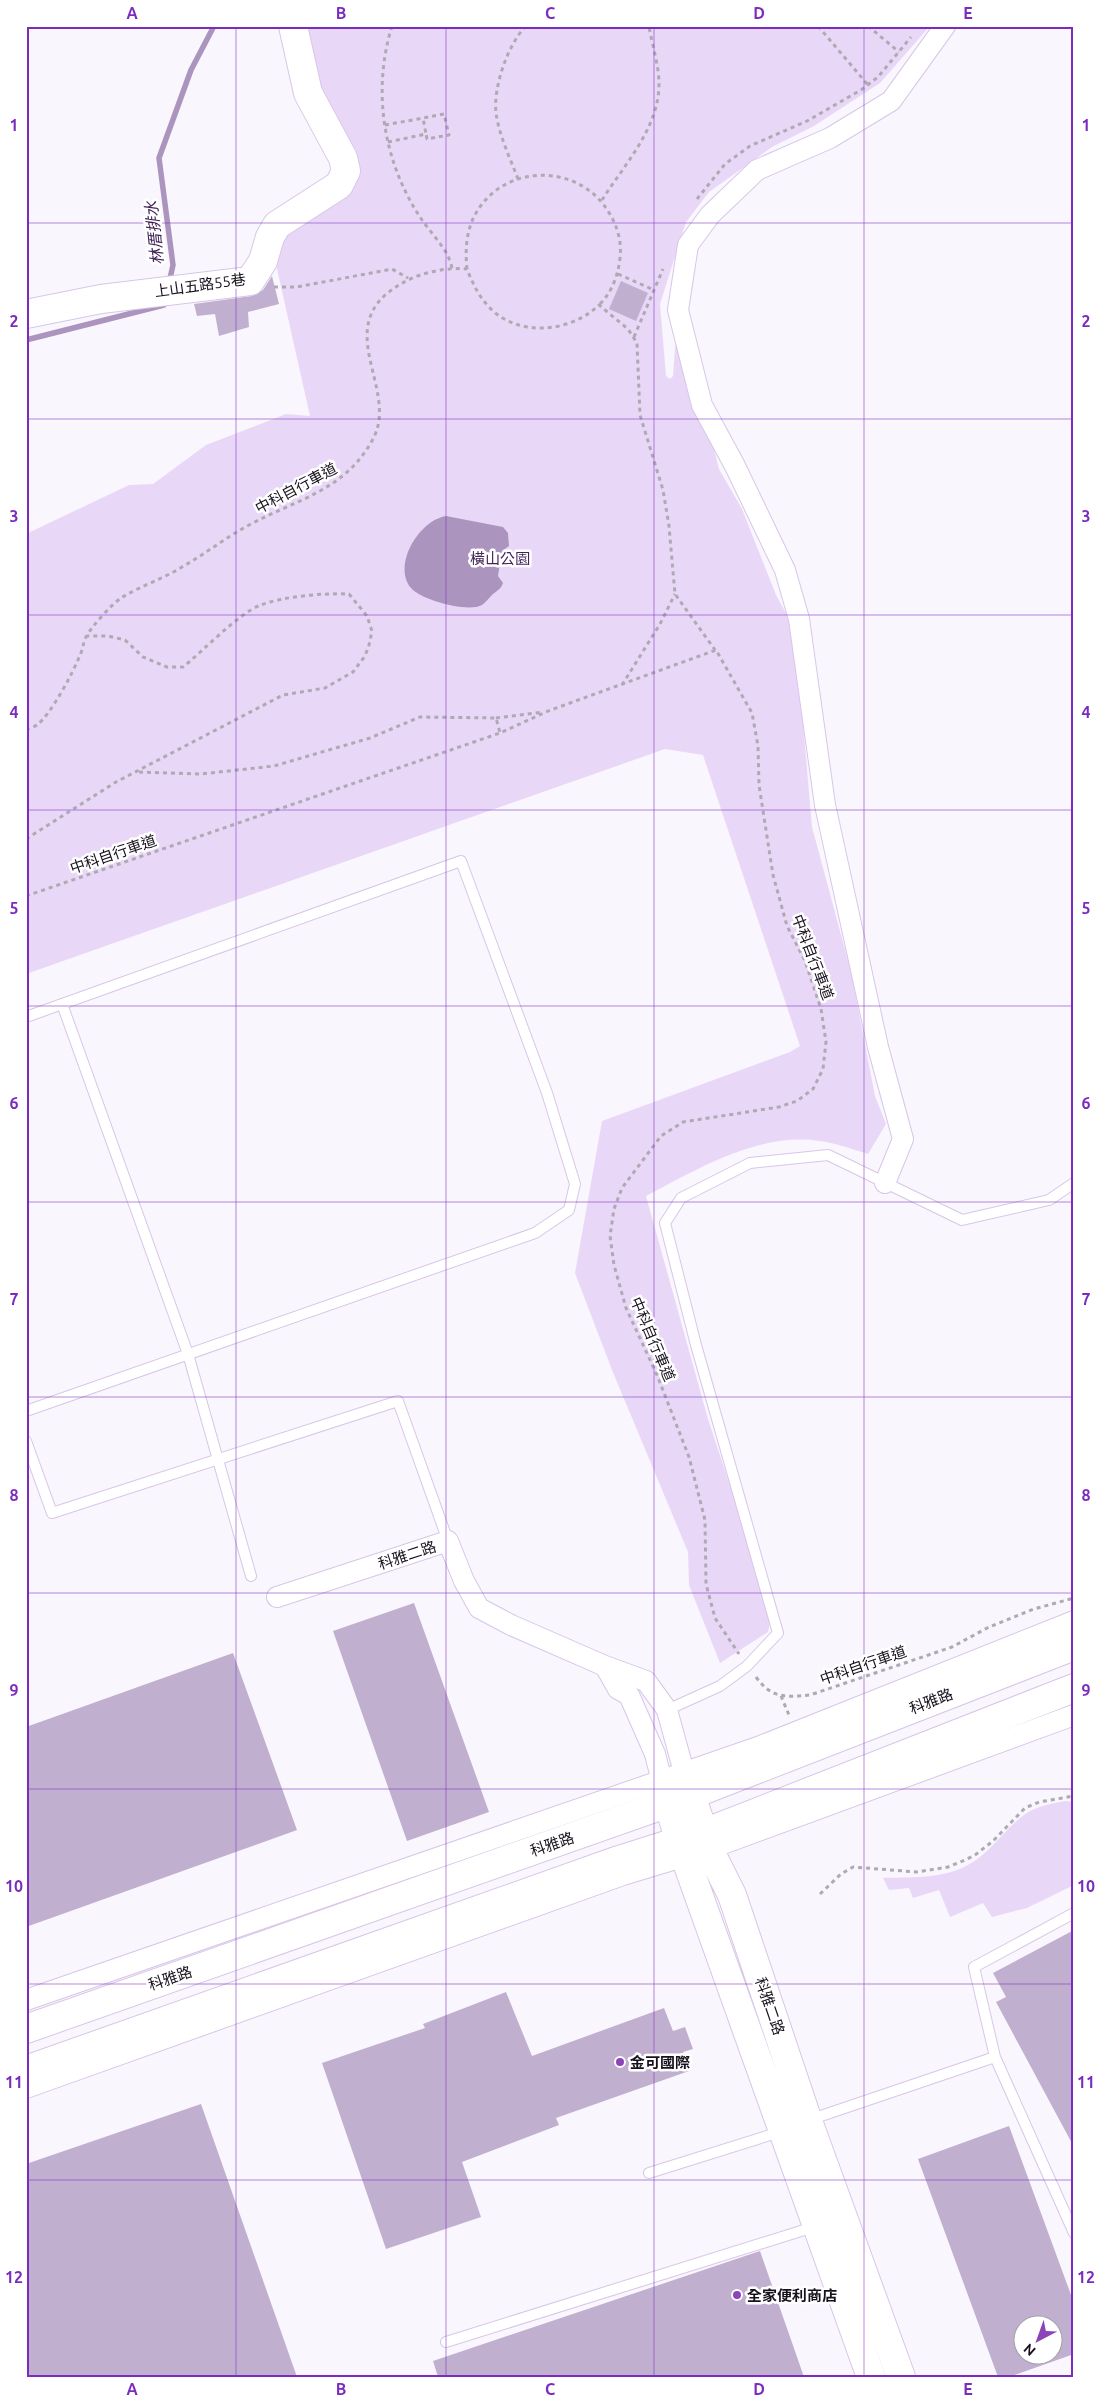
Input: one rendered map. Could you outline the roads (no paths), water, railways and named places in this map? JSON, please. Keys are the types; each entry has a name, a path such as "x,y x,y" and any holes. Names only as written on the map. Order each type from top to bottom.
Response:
{"street":[{"name":"上山五路55巷","path":"26,314 101,298 250,281 263,261 270,237 277,225 339,185 346,170 343,158 308,93 293,26"},
{"path":"885,1183 902,1139 878,1047 825,805 799,619 785,570 735,466 702,405 678,310 688,245 710,215 757,170 830,138 891,101 945,26"},
{"name":"科雅二路","path":"277,1597 448,1541 464,1581 479,1608 511,1625 606,1666 646,1680 666,1710 676,1787 796,2126 901,2377"},
{"name":"科雅路","path":"26,2000 676,1787 758,1747 1074,1621"},
{"name":"科雅路","path":"26,2029 676,1787 1074,1646"},
{"name":"科雅二路","path":"606,1666 618,1689 630,1695 654,1754 676,1787"},
{"path":"26,2088 623,1875 1074,1688"},
{"path":"26,2070 619,1860 695,1845 1074,1715"},
{"name":"科雅二路","path":"796,2126 818,2226 871,2377"}],"lane":[{"path":"26,1017 460,861 547,1094 575,1184 569,1210 535,1233 26,1411"},
{"path":"62,1004 188,1354 251,1576"},
{"path":"666,1710 720,1686 747,1666 778,1633 696,1345 666,1223 680,1198 750,1163 828,1155 962,1220 1049,1200 1074,1183"},
{"path":"26,1441 52,1513 398,1401 448,1541"},
{"path":"1074,1913 974,1966 995,2057 1074,2233"},
{"path":"649,2173 796,2126 995,2057"},
{"path":"446,2342 818,2226"}],"waterway":[{"name":"林厝排水","path":"169,283 173,265 159,158 191,70 214,26"},
{"name":"林厝排水","path":"26,340 164,305 165,302"}],"place":[{"name":"金可國際","path":"620,2062"},
{"name":"全家便利商店","path":"737,2295"}],"park label":[{"name":"橫山公園","path":"500,558"}]}
